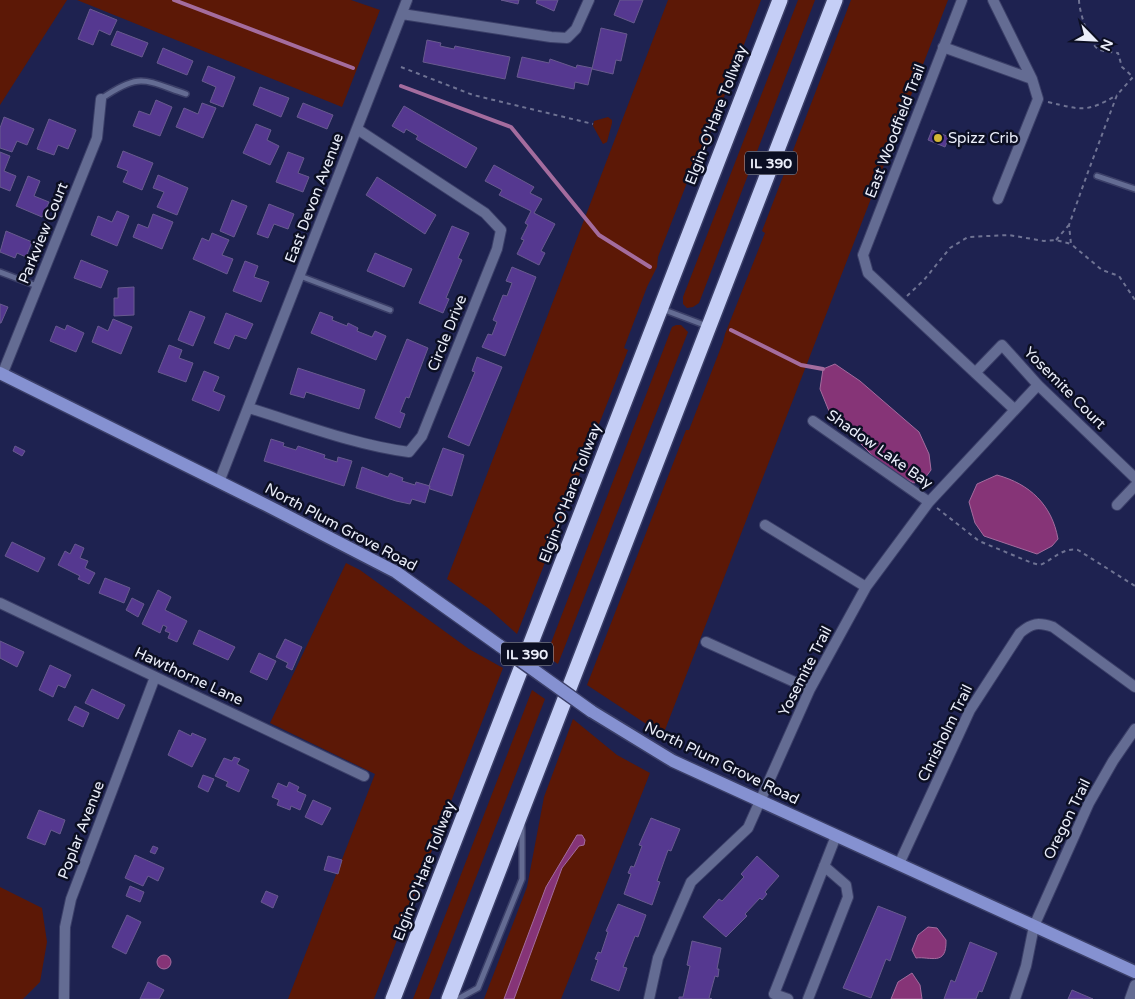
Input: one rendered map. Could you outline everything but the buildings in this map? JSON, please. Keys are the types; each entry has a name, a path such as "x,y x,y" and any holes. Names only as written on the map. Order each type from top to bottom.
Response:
{"highway":[{"name":"Elgin-O'Hare Tollway","path":"393,999 780,0"},
{"name":"IL 390","path":"449,999 835,0"}],"street":[{"name":"East Devon Avenue","path":"220,482 407,0"},
{"path":"402,14 550,38 567,38 576,29 589,0"},
{"name":"East Woodfield Trail","path":"900,302 868,273 863,255 962,0"},
{"path":"993,0 1032,79 1038,99 998,199"},
{"path":"943,48 1032,79"},
{"name":"Parkview Court","path":"1,374 97,138 101,99"},
{"name":"Circle Drive","path":"249,408 339,436 409,452 422,436 497,249 501,230 485,213 357,129"},
{"path":"900,302 1014,409"},
{"name":"Yosemite Court","path":"975,373 1002,345 1038,385 1135,478"},
{"name":"North Plum Grove Road","path":"1,374 220,482 396,572 591,711 673,761 1135,972"},
{"name":"Yosemite Trail","path":"649,999 658,958 691,882 748,828 810,689 866,587 929,502 1038,385"},
{"name":"Shadow Lake Bay","path":"813,421 929,502"},
{"path":"1117,505 1135,486"},
{"path":"765,525 866,587"},
{"name":"Hawthorne Lane","path":"0,603 364,776"},
{"name":"Chrisholm Trail","path":"899,864 970,710 1020,633 1031,624 1040,623 1053,627 1135,687"},
{"path":"706,642 810,689"},
{"name":"Poplar Avenue","path":"64,999 66,926 71,899 155,677"},
{"name":"Oregon Trail","path":"1015,999 1026,966 1034,926 1089,803 1113,761 1135,729"},
{"path":"788,999 774,994 836,836"},
{"path":"808,999 848,897 846,885 824,866"},
{"path":"1130,999 1135,984"}],"lane":[{"path":"101,99 123,84 142,80 186,94"},
{"path":"1097,176 1135,189"},
{"path":"0,272 38,286"},
{"path":"300,276 390,310"},
{"path":"661,308 708,326"},
{"path":"458,999 478,988 522,879 522,810"}],"path":[{"path":"1038,99 1081,109 1093,108 1117,95 1133,78 1122,67 1118,53 1098,49 1094,45 1079,11 1079,0"},
{"path":"401,66 473,95 593,124"},
{"path":"1056,240 1069,225 1117,95"},
{"path":"1069,225 1071,244"},
{"path":"900,302 924,280 950,248 968,237 1009,235 1044,241 1056,240 1071,244 1102,270 1119,276 1135,300"},
{"path":"929,502 979,541 1032,563 1040,565 1070,548 1078,550 1135,586"}],"shaded area":[{"path":"0,0 67,0 0,105"},
{"path":"77,0 351,0 380,10 342,107"},
{"path":"668,0 761,0 695,173 690,175 658,257 657,267 647,287 624,348 628,350 517,634 488,608 447,579"},
{"path":"798,0 815,0 699,303 687,308 683,304 683,297"},
{"path":"851,0 948,0 663,735 587,685 686,430 689,430 723,342 765,233 762,231"},
{"path":"608,117 612,120 612,123 607,142 603,144 593,126 594,121"},
{"path":"681,325 688,332 558,664 546,656 672,327"},
{"path":"835,364 860,381 919,432 929,454 931,470 925,478 914,483 888,471 852,435 833,421 820,389 823,369"},
{"path":"997,475 1020,484 1045,506 1051,516 1058,539 1052,546 1037,554 984,536 975,523 969,502 977,484"},
{"path":"346,563 360,570 469,649 503,668 374,999 288,999 375,774 270,723"},
{"path":"532,690 545,699 429,999 413,999"},
{"path":"573,719 617,755 650,773 561,999 484,999 527,887 544,797"},
{"path":"577,835 582,835 585,840 584,845 579,846 562,868 514,999 504,999 546,887"},
{"path":"0,887 42,908 47,942 40,982 23,999 0,999"},
{"path":"928,927 937,928 946,940 944,954 937,958 916,958 912,950 918,935"},
{"path":"161,955 167,955 171,962 167,969 161,969 157,965 157,959"},
{"path":"912,973 920,985 922,999 891,999 898,982"}],"waterway":[{"path":"174,0 353,68"},
{"path":"401,86 511,127 599,235 650,267"},
{"path":"731,330 801,365 823,369"}],"place":[{"name":"Spizz Crib","path":"938,138"}]}
